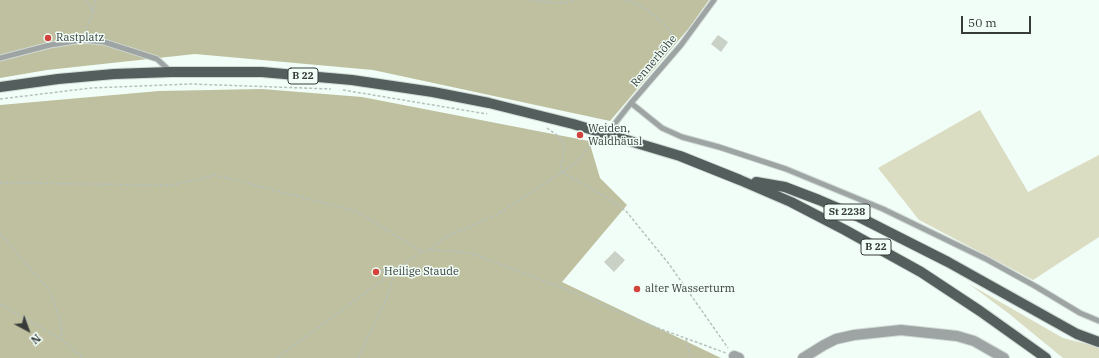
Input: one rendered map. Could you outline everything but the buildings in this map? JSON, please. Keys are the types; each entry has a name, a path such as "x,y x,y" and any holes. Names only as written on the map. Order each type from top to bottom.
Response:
{"main road":[{"name":"B 22","path":"0,87 58,79 107,75 171,72 262,72 359,81 482,101 611,135 680,156 740,180 818,216 921,272 980,311 1046,358"},
{"name":"St 2238","path":"740,180 785,187 859,217 1019,300 1077,334 1099,342"}],"street":[{"path":"803,358 836,339 854,335 901,330 957,336 974,341 1004,358"}],"lane":[{"name":"Rennerhöhe","path":"611,135 616,122 681,45 714,0"},
{"path":"0,58 50,45 82,40 104,42 157,59 171,72"},
{"path":"631,103 662,128 682,137 719,147 786,169 883,210 986,259 1080,313 1099,321"}],"path":[{"path":"86,0 93,12"},
{"path":"82,40 93,12 95,0"},
{"path":"530,0 556,3 573,0"},
{"path":"626,0 643,7 664,24 681,45"},
{"path":"0,99 91,88 191,84 336,89"},
{"path":"343,90 492,114"},
{"path":"545,126 558,136 564,144 560,170 610,199 626,211 669,264 736,357"},
{"path":"428,250 446,237 498,214 577,162 600,132"},
{"path":"0,183 174,185 215,176 356,211 422,251"},
{"path":"0,234 50,291 61,323 62,340"},
{"path":"277,358 422,251 428,250 455,251 473,254 586,297 636,320 736,357"},
{"path":"380,271 395,272"},
{"path":"358,358 386,300 395,272"},
{"path":"0,304 62,340 83,358"},
{"path":"686,339 690,358"}],"green space":[{"path":"0,0 709,0 689,28 610,121 373,70 195,54 47,70 0,78"},
{"path":"262,89 362,97 589,141 600,178 627,205 562,282 721,358 0,358 0,105 159,91"},
{"path":"980,110 1028,192 1099,155 1099,237 1033,280 919,220 878,168"},
{"path":"969,284 1063,338 1099,347 1099,358 1063,358 1008,313"}],"place":[{"name":"Rastplatz","path":"48,38"},
{"name":"Weiden, Waldhäusl","path":"580,135"},
{"name":"Heilige Staude","path":"376,272"},
{"name":"alter Wasserturm","path":"637,289"}]}
